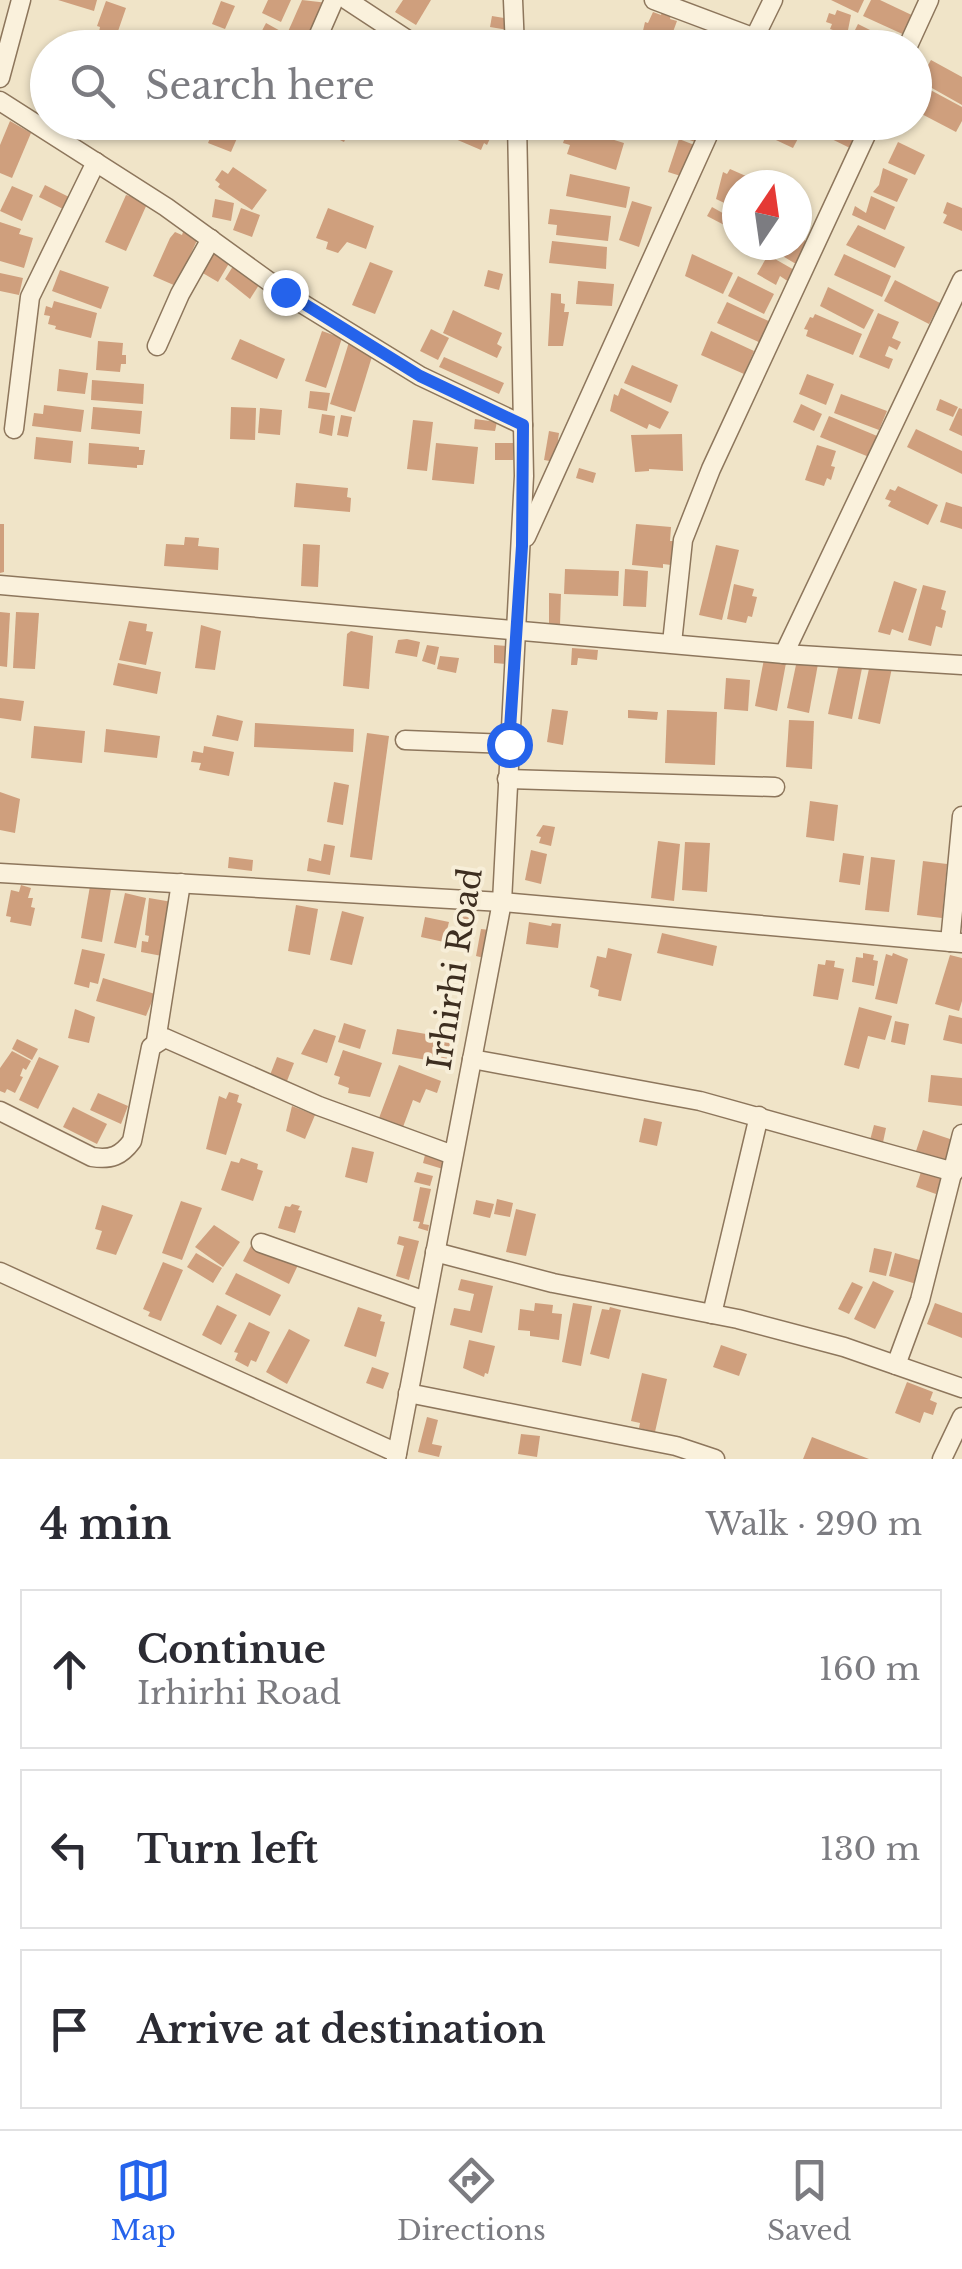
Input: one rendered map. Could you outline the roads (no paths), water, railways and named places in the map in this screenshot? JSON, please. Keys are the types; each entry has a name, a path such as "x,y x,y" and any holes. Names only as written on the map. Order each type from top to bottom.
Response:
{"street":[{"path":"0,78 20,0"},
{"path":"321,30 334,0"},
{"path":"347,0 393,30"},
{"path":"513,0 514,30"},
{"path":"654,0 722,30"},
{"path":"758,30 773,0"},
{"path":"915,30 929,0"},
{"path":"0,101 30,120"},
{"path":"61,140 285,292 420,376 523,425"},
{"name":"Irhirhi Road","path":"397,1456 502,902 522,546 518,140"},
{"path":"522,546 706,140"},
{"path":"672,644 684,540 690,522 864,140"},
{"path":"14,429 30,297 96,162"},
{"path":"157,346 211,239"},
{"path":"784,654 962,280"},
{"path":"0,585 784,654 961,660"},
{"path":"405,740 509,744"},
{"path":"507,779 775,786"},
{"path":"0,873 502,902 956,942 962,816"},
{"path":"0,1111 92,1157 105,1159 122,1154 132,1141 151,1048 156,1041 181,883"},
{"path":"156,1041 165,1038 320,1106 453,1155"},
{"path":"472,1059 700,1101 954,1172"},
{"path":"712,1314 758,1116"},
{"path":"896,1366 920,1300 962,1134"},
{"path":"260,1243 425,1302"},
{"path":"434,1252 553,1283 712,1314 844,1347 962,1388"},
{"path":"0,1272 397,1456"},
{"path":"408,1393 676,1446 715,1459"},
{"path":"942,1459 962,1416"}]}
